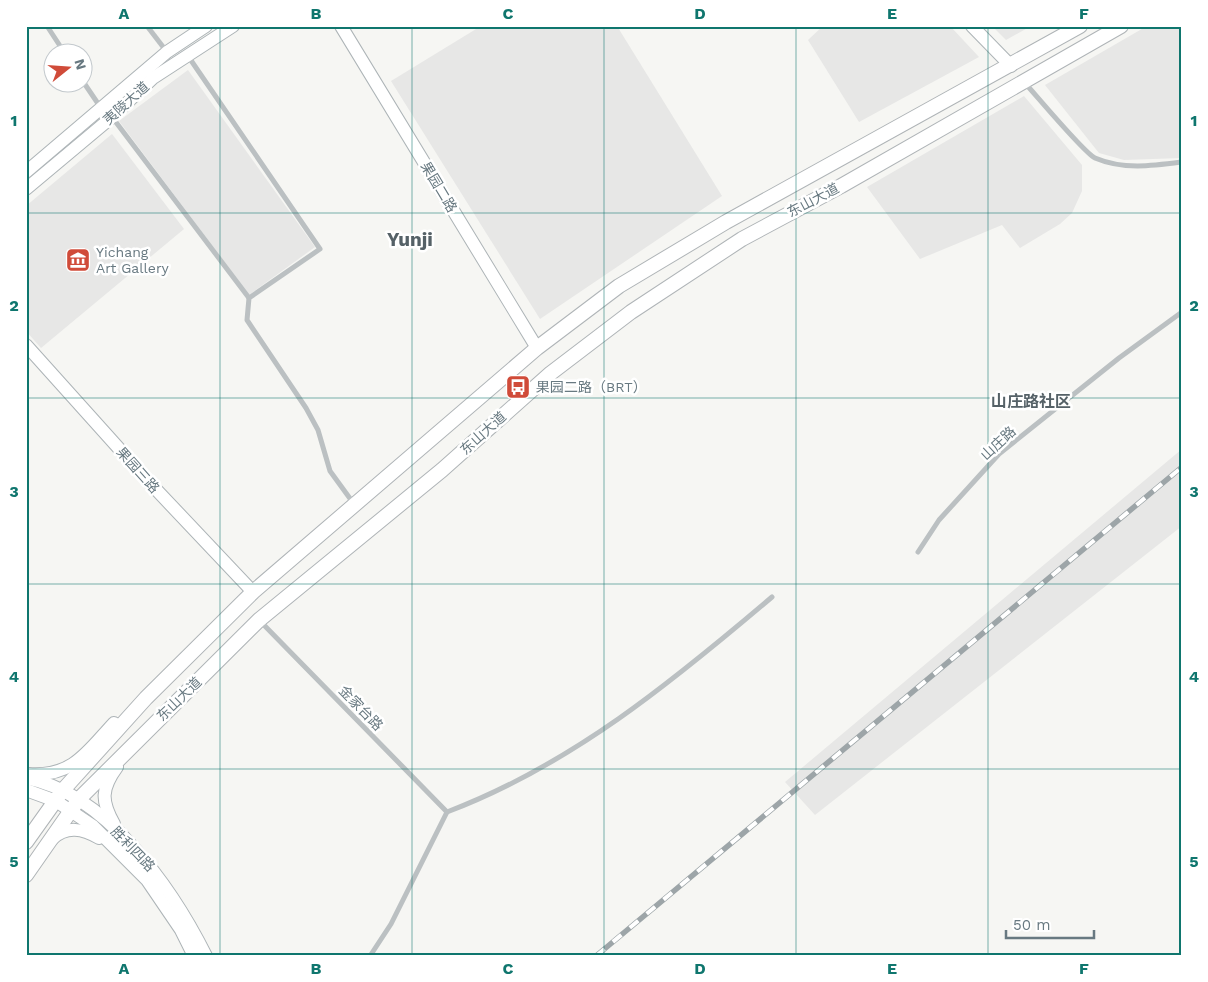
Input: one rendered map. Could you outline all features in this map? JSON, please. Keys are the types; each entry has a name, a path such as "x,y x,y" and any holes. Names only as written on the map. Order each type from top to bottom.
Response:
{"main road":[{"name":"夷陵大道","path":"26,172 167,52 206,26"},
{"name":"夷陵大道","path":"26,189 112,117 153,78 233,26"},
{"name":"果园二路","path":"341,26 537,348"},
{"path":"972,26 1011,66"},
{"name":"东山大道","path":"26,842 59,796 146,698 253,592 537,348 620,286 726,222 1011,66 1080,26"},
{"name":"东山大道","path":"26,875 74,804 259,620 442,470 551,373 631,312 742,239 841,186 1022,80 1120,26"},
{"name":"果园三路","path":"26,345 149,482 253,592"},
{"path":"26,773 50,774 62,771 84,756 115,723 146,698"},
{"path":"116,841 104,796 107,780 150,727"},
{"name":"胜利四路","path":"26,778 74,804 93,826 156,871 188,918 206,956"},
{"name":"胜利四路","path":"26,790 59,796"},
{"path":"46,845 55,836 76,829 116,841"},
{"name":"胜利四路","path":"116,841 147,880 181,930 194,956"}],"street":[{"path":"47,26 57,42"},
{"path":"148,26 167,52"},
{"path":"188,56 320,249 249,298"},
{"path":"1022,80 1093,157 1121,166 1149,166 1182,162"},
{"path":"90,92 101,108"},
{"path":"112,117 249,298 247,320 306,408 318,430 330,471 354,506"},
{"name":"山庄路","path":"918,552 939,520 999,454 1182,312"},
{"path":"370,956 391,924 447,812 523,780 603,731 646,701 772,597"},
{"name":"金家台路","path":"259,620 447,812"}],"shaded area":[{"path":"481,26 617,26 722,196 540,319 391,81"},
{"path":"823,26 950,26 979,57 859,122 808,40"},
{"path":"992,26 1031,26 1006,40"},
{"path":"1147,26 1182,26 1182,158 1124,160 1099,153 1045,85"},
{"path":"188,70 315,247 249,295 119,121"},
{"path":"1024,96 1082,165 1082,191 1072,213 1060,224 1020,248 1002,225 920,259 867,187"},
{"path":"112,134 184,229 41,348 26,331 26,206"},
{"path":"1182,449 1182,526 815,815 785,782"}],"railway":[{"path":"596,956 1182,467"}],"place":[{"name":"Yichang Art Gallery","path":"78,260"},
{"name":"果园二路（BRT）","path":"518,387"}],"district":[{"name":"Yunji","path":"410,239"},
{"name":"山庄路社区","path":"1031,401"}]}
